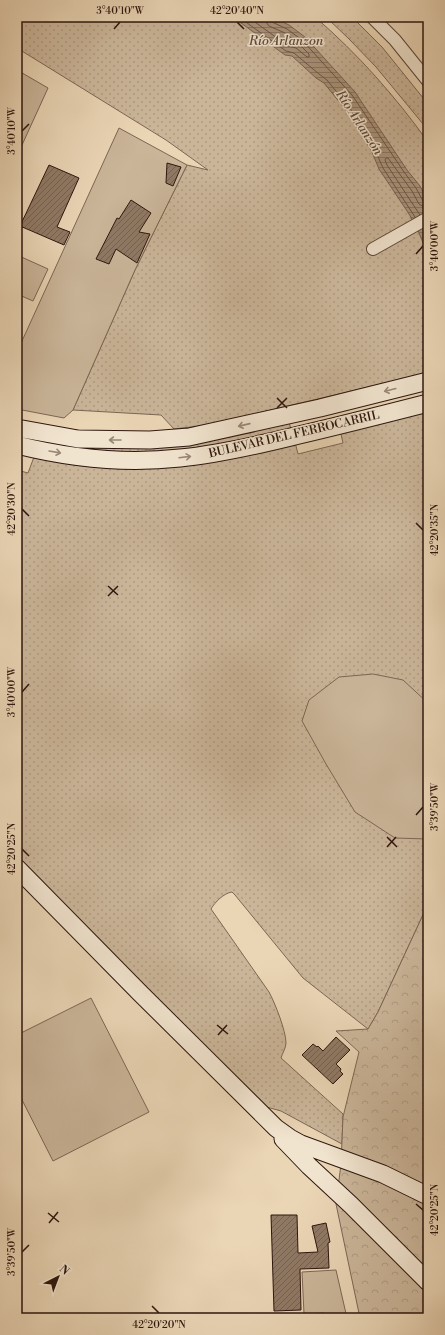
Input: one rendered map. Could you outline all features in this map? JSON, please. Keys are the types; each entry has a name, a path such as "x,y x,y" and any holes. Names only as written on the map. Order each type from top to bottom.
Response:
{"main road":[{"name":"BULEVAR DEL FERROCARRIL","path":"17,428 78,439 150,440 189,437 320,408 428,381"},
{"name":"BULEVAR DEL FERROCARRIL","path":"17,445 98,458 132,460 178,458 231,451 428,403"},
{"path":"17,868 276,1128 290,1138 328,1154 383,1174 428,1196"},
{"path":"276,1128 285,1142 374,1227 428,1282"},
{"path":"316,1173 314,1167 318,1156 328,1154"},
{"path":"328,1154 330,1186"}],"street":[{"path":"372,17 395,40 428,81"},
{"path":"373,249 428,218"}],"green space":[{"path":"26,17 315,17 331,31 389,92 428,142 428,373 207,425 174,429 161,415 73,410 135,270 187,165 208,170 166,140 17,48 17,21"},
{"path":"326,17 352,17 382,47 428,104 428,130 376,67"},
{"path":"17,70 48,88 17,156"},
{"path":"119,128 187,165 135,270 73,410 64,418 17,409 17,352"},
{"path":"17,255 48,269 33,301 17,294"},
{"path":"425,410 428,417 428,904 378,1012 368,1029 303,978 232,892 220,898 211,909 269,992 280,1017 286,1038 285,1049 281,1058 343,1114 342,1144 281,1111 263,1106 34,877 17,856 17,470 28,473 34,457 73,464 295,442 298,454 343,443 340,430"},
{"path":"289,422 291,429 229,445 159,452 104,452 17,439 17,435 75,445"},
{"path":"373,674 403,680 428,703 428,839 395,838 355,812 302,721 309,700 339,677"},
{"path":"428,904 428,1318 360,1318 336,1204 341,1164 343,1117 359,1052 336,1031 368,1029 378,1012"},
{"path":"91,998 149,1112 53,1161 17,1090 17,1035"},
{"path":"336,1270 347,1318 326,1318 324,1313 304,1314 302,1272"}],"water":[{"name":"Río Arlanzon","path":"228,17 272,17 289,25 305,37 355,92 407,170 420,186 428,202 428,255 417,228 379,169 372,152 349,114 324,83 316,78 292,56 285,55 241,23"}],"building":[{"path":"167,163 181,167 173,186 166,183"},
{"path":"49,165 79,178 57,227 70,232 64,245 20,226"},
{"path":"131,200 151,213 139,232 150,234 137,263 116,249 109,264 96,259 117,218 119,219"},
{"path":"336,1037 350,1050 336,1064 341,1069 340,1071 343,1074 333,1084 302,1055 313,1044 317,1047 318,1046 323,1051"},
{"path":"271,1215 297,1215 298,1253 318,1252 312,1226 326,1223 330,1242 328,1243 329,1268 300,1269 301,1310 274,1311"}],"water label":[{"name":"Río Arlanzón","path":"360,122"}]}
